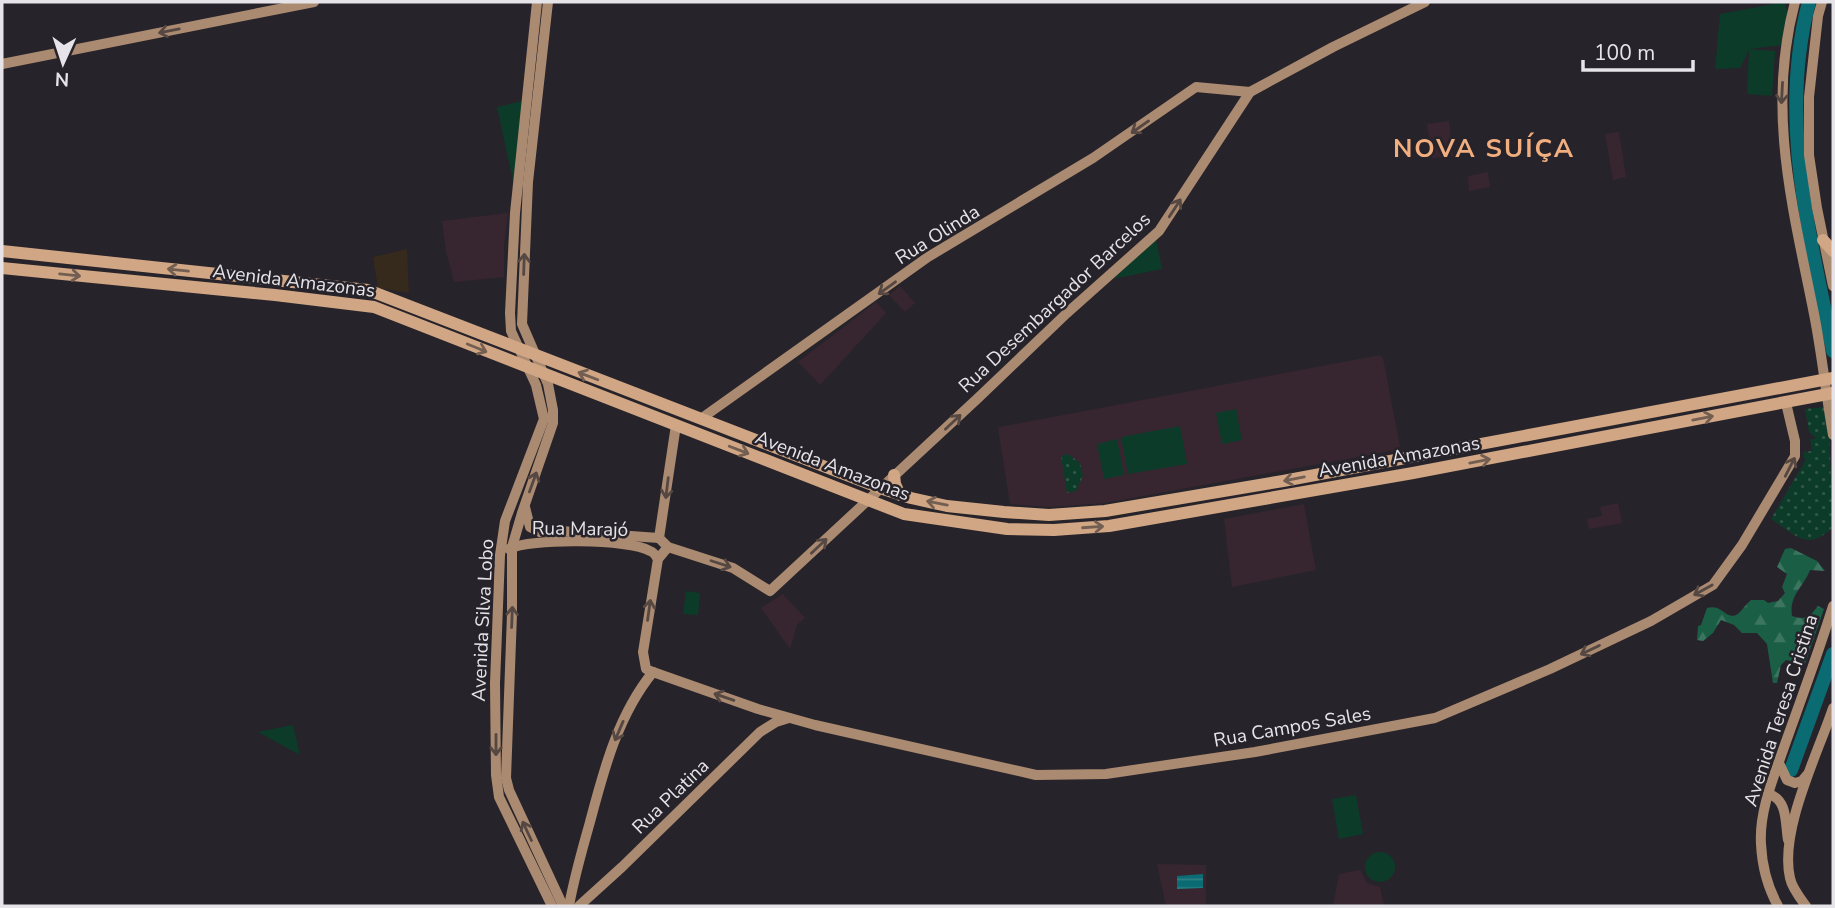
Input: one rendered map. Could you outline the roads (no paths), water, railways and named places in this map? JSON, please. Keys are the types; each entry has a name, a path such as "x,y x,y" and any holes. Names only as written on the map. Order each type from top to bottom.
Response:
{"main road":[{"path":"1823,240 1833,251"},
{"name":"Avenida Amazonas","path":"2,251 368,290 900,495 947,506 1004,512 1048,515 1105,511 1298,478 1833,378"},
{"name":"Avenida Amazonas","path":"2,268 374,307 904,514 1007,528 1054,530 1109,526 1413,473 1833,393"},
{"path":"894,475 900,495"}],"street":[{"path":"2,64 314,2"},
{"name":"Avenida Silva Lobo","path":"537,2 511,331 536,385 544,419 505,522 500,555 495,683 499,797 552,906"},
{"name":"Avenida Silva Lobo","path":"548,2 523,180 522,324 552,396 553,423 512,547 506,778 509,790 563,906"},
{"name":"Rua Desembargador Barcelos","path":"770,591 1067,313 1159,231 1250,92 1333,47 1426,2"},
{"path":"1795,2 1786,44 1781,126 1792,209 1820,344 1833,435"},
{"path":"1822,2 1814,48 1808,124 1809,155 1833,286"},
{"name":"Rua Olinda","path":"702,418 928,257 1093,158 1196,87 1250,92"},
{"name":"Rua Campos Sales","path":"653,672 789,718 1036,775 1106,774 1255,751 1435,718 1550,669 1651,621 1713,585 1742,545 1795,456 1796,441 1786,403"},
{"path":"569,906 606,762 622,722 653,672 646,668 643,652 663,543 676,425"},
{"name":"Rua Marajó","path":"524,505 527,519 535,530 663,543 733,568 770,591"},
{"path":"560,531 597,542"},
{"name":"Rua Marajó","path":"500,555 512,547 524,544 597,542 631,545 650,550 658,559"},
{"name":"Avenida Teresa Cristina","path":"1778,906 1765,871 1761,845 1762,825 1779,763 1833,606"},
{"path":"1806,906 1790,880 1790,846 1798,799 1833,708"},
{"path":"758,709 763,718 760,732"},
{"name":"Rua Platina","path":"579,906 760,732 789,718"},
{"path":"1779,763 1787,780 1802,781 1809,773"},
{"path":"1769,794 1783,803 1790,846"},
{"path":"1766,806 1784,814"},
{"path":"556,892 573,885"},
{"path":"573,885 581,891 593,893"}],"water":[{"path":"1203,874 1203,888 1177,889 1177,876"}],"waterway":[{"path":"1809,2 1800,46 1796,89 1797,133 1807,221 1833,351"},
{"path":"1791,770 1833,654"}],"district":[{"name":"NOVA SUÍÇA","path":"1484,148"}]}
